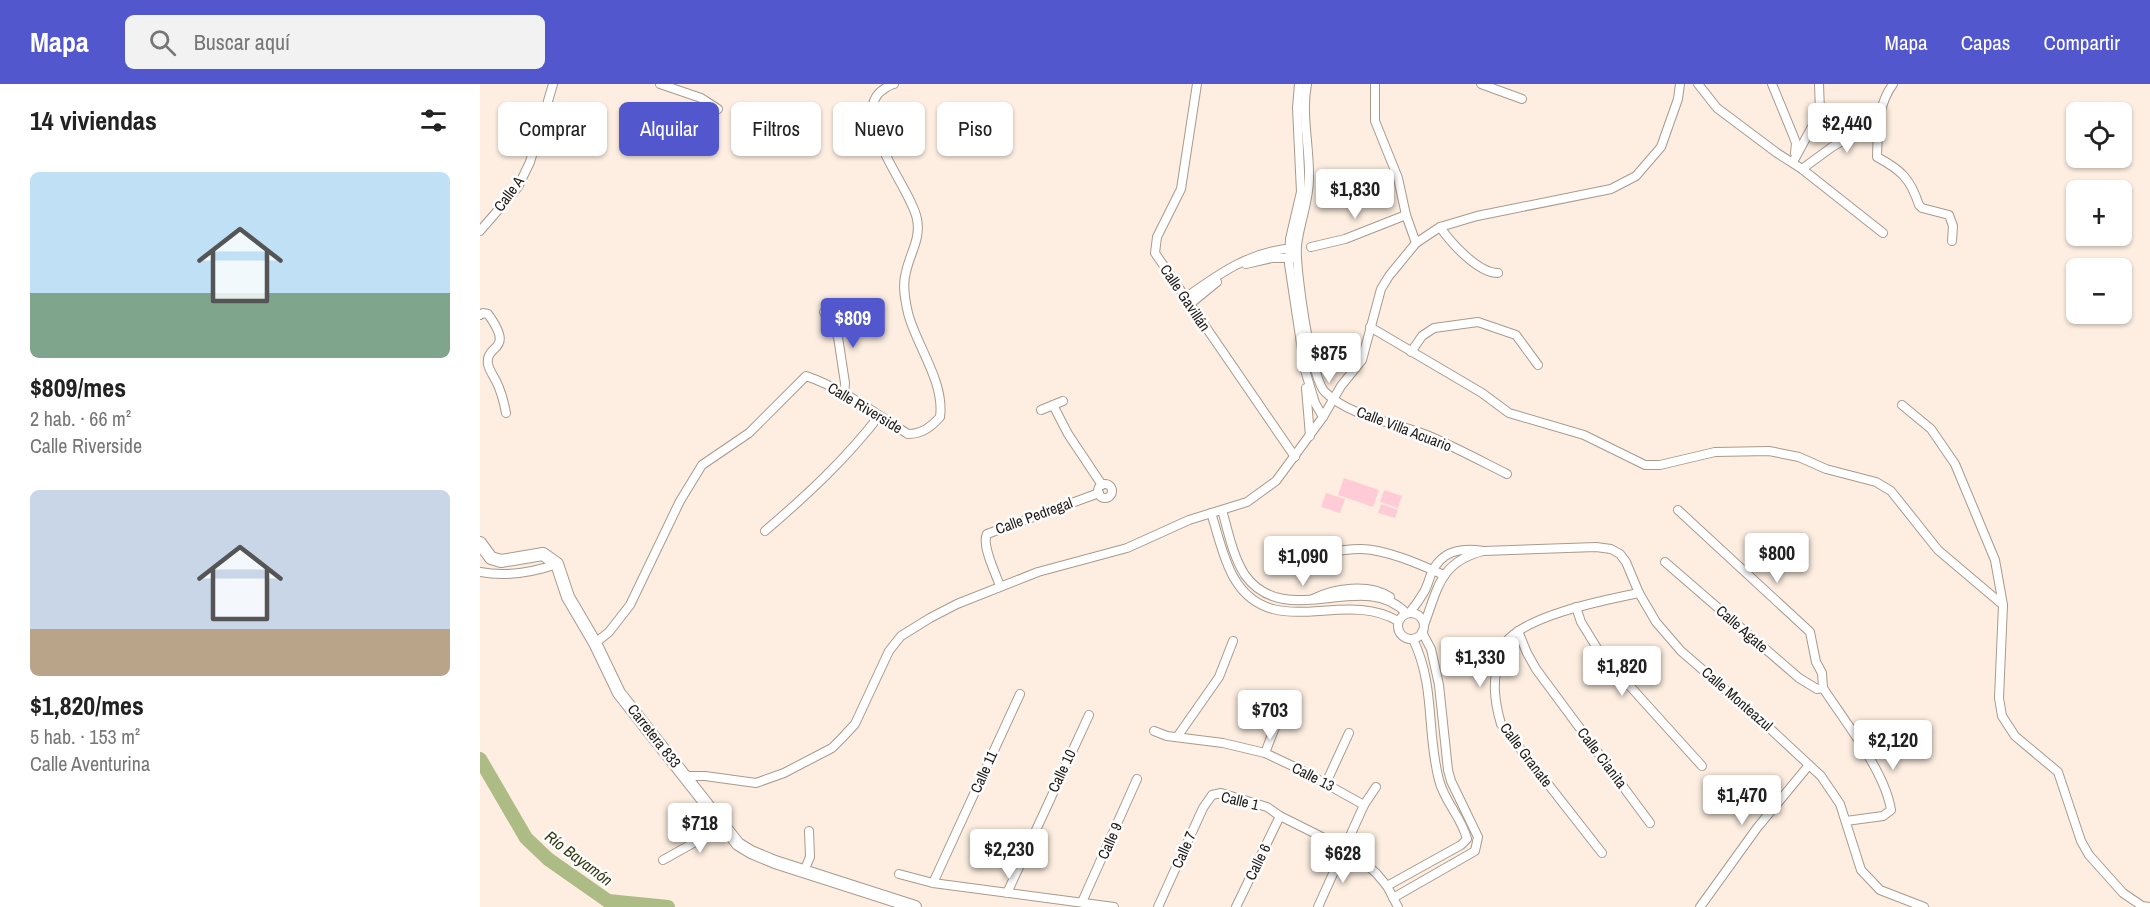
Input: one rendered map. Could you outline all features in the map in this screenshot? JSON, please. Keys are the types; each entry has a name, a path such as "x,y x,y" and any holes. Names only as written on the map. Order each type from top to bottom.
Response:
{"street":[{"name":"Calle A","path":"480,231 518,187 530,162 553,84"},
{"path":"660,84 707,102"},
{"name":"Calle Riverside","path":"595,644 609,632 630,605 680,501 702,465 749,433 806,376 819,380 844,394 908,434 917,434 926,430 940,417 940,397 908,314 905,298 905,272 918,238 917,217 881,144 871,111 877,96 889,85 894,84"},
{"name":"Calle Gavillán","path":"1197,84 1181,189 1157,237 1155,253 1295,457"},
{"path":"1299,84 1297,108 1301,192 1293,253 1314,403 1326,413"},
{"path":"1293,253 1309,189 1306,84"},
{"path":"1375,84 1376,121 1398,178 1406,215 1416,243"},
{"path":"1481,84 1522,99"},
{"path":"686,776 705,776 756,783 784,773 832,748 855,724 889,651 901,636 939,614 1000,586 1038,572 1127,548 1189,520 1247,502 1276,481 1326,413 1341,386 1362,360 1381,289 1416,243 1440,227 1479,215 1611,189 1636,176 1661,147 1678,99 1680,84"},
{"path":"1698,84 1717,108 1777,153 1793,162 1883,232"},
{"path":"1772,84 1796,143 1793,162"},
{"path":"1793,162 1820,112 1819,84"},
{"path":"1893,84 1883,99 1879,119 1877,157 1897,168 1905,176 1922,208 1949,215 1953,226 1952,241"},
{"path":"1802,169 1832,147 1879,119"},
{"path":"1311,247 1345,239 1406,215"},
{"path":"1440,227 1474,263 1489,273 1498,273"},
{"path":"1188,301 1224,271 1247,258 1293,253"},
{"path":"824,312 838,337 845,383 844,394"},
{"path":"480,315 488,314 500,335 500,342 488,358 488,364 501,393 506,413"},
{"path":"1411,352 1422,336 1434,328 1478,322 1516,335 1538,365"},
{"path":"1370,327 1482,393 1509,413 1584,435 1645,465 1660,465 1714,452 1769,451 1799,457 1826,469 1876,482 1891,491 1938,550 2003,605"},
{"path":"1310,369 1322,389 1334,399"},
{"path":"1310,369 1310,436"},
{"name":"Calle Villa Acuario","path":"1334,399 1364,415 1428,436 1507,474"},
{"path":"1041,410 1063,401"},
{"name":"Calle Pedregal","path":"1000,586 986,546 987,534 1100,489 1053,405"},
{"path":"1902,405 1931,429 1955,464 1995,560 2003,605 1999,698 2002,716 2015,736 2058,772 2081,841 2089,855 2123,893 2142,906 2150,907"},
{"path":"765,531 819,484 855,447 879,416"},
{"path":"1222,510 1241,567 1250,581 1262,592 1290,601 1370,596 1399,605 1408,613 1418,615 1431,648 1439,684 1451,781 1478,837 1475,851 1393,898"},
{"path":"1678,510 1810,632 1816,662 1822,673 1823,688 1882,778 1889,798 1891,810 1883,816 1846,821"},
{"path":"1210,513 1235,579 1250,598 1260,604 1268,608 1290,612 1362,608 1386,614 1398,621"},
{"path":"480,543 490,558 501,561 543,554 557,564"},
{"path":"1298,543 1316,552 1371,550 1407,560 1444,575"},
{"name":"Calle Monteazul","path":"1408,613 1425,591 1436,564 1445,555 1455,550 1596,547 1611,549 1620,554 1656,622 1681,651 1766,723 1821,776 1840,804 1861,870 1880,890 1924,907"},
{"name":"Calle Monteazul","path":"1423,628 1444,575 1453,563 1483,551"},
{"name":"Calle Agate","path":"1665,562 1799,678 1817,689 1823,688"},
{"path":"480,572 498,575 533,572 557,564"},
{"name":"Carretera 833","path":"557,564 568,597 619,693 738,844 751,852 804,871 915,907"},
{"path":"1518,631 1576,607 1639,593"},
{"path":"1576,607 1581,622 1600,653 1702,766"},
{"path":"1398,621 1408,613"},
{"path":"1398,621 1399,633 1405,638 1413,639"},
{"path":"1413,639 1423,628"},
{"name":"Calle Cianita","path":"1518,631 1536,669 1650,823"},
{"name":"Calle Granate","path":"1518,631 1504,644 1493,684 1495,706 1501,724 1602,853"},
{"path":"1387,886 1461,845 1467,839 1439,780 1429,687 1413,639"},
{"path":"1177,737 1219,677 1233,641"},
{"name":"Calle 11","path":"933,883 1020,694"},
{"path":"1265,753 1287,696"},
{"name":"Calle 10","path":"1007,893 1089,715"},
{"name":"Calle 13","path":"1154,731 1167,736 1223,743 1265,753 1326,783 1364,805"},
{"path":"1326,783 1349,733"},
{"path":"1700,907 1757,828 1809,765"},
{"name":"Calle 9","path":"1083,902 1137,779"},
{"path":"1318,907 1364,805 1376,787"},
{"name":"Calle 1","path":"1212,795 1221,793 1267,807 1345,850 1376,873 1387,886 1398,907"},
{"name":"Calle 7","path":"1158,907 1203,808 1212,795"},
{"name":"Calle 6","path":"1236,907 1280,816"},
{"path":"663,860 724,826"},
{"path":"804,871 810,856 809,831"},
{"path":"899,874 933,883 1114,907"}],"shaded area":[{"path":"1344,478 1379,490 1373,507 1338,495"},
{"path":"1384,490 1402,496 1398,508 1380,502"},
{"path":"1326,493 1345,499 1340,513 1321,507"},
{"path":"1381,504 1398,510 1395,518 1378,513"}],"waterway":[{"name":"Río Bayamón","path":"480,759 526,838 548,859 608,901 668,907"}]}
